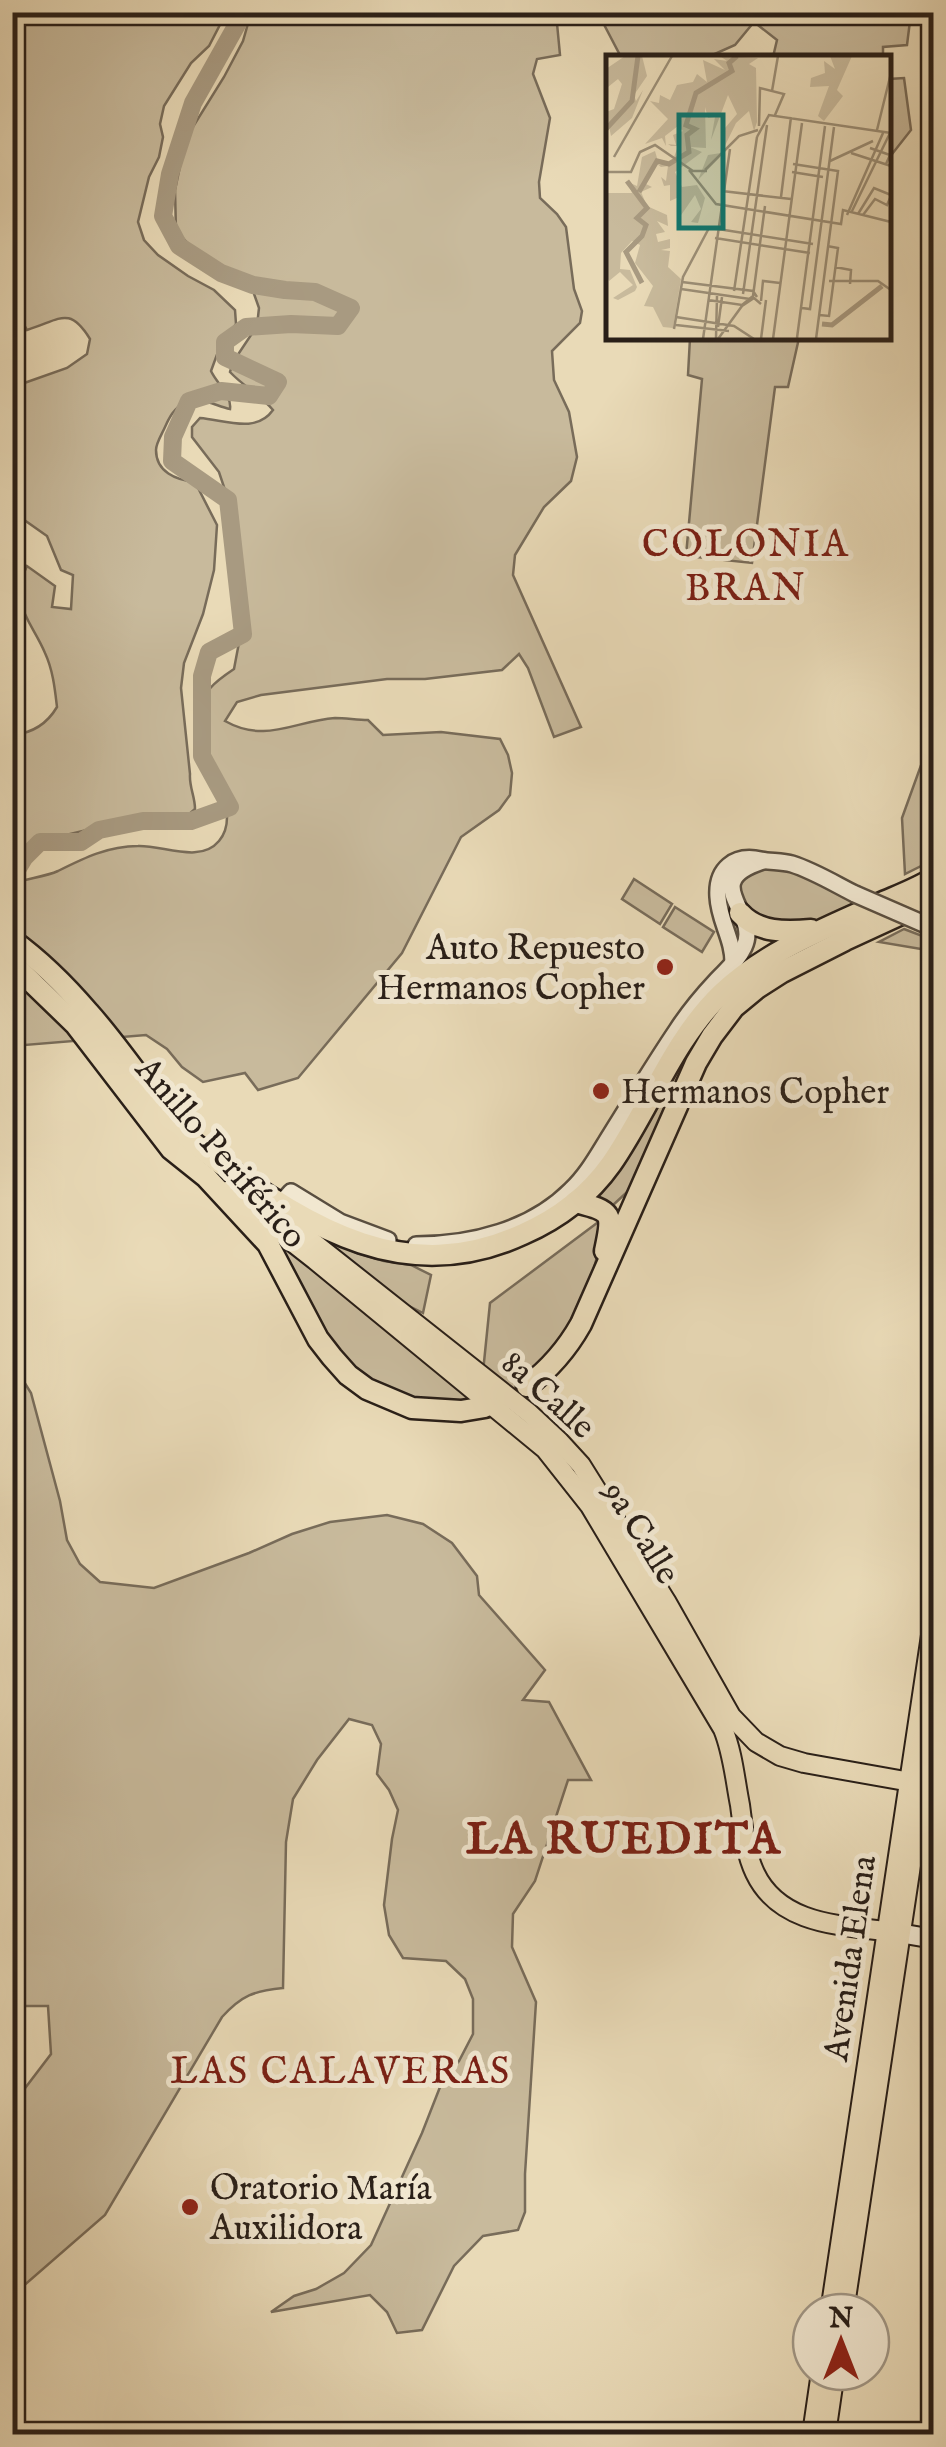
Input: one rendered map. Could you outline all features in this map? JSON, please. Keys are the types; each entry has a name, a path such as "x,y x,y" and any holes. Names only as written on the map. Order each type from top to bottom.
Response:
{"highway":[{"name":"Anillo Periférico","path":"211,1169 286,1197 311,1222 374,1248 430,1255 506,1242 546,1223 590,1189 613,1162 688,1034 732,984 787,946 934,878"},
{"path":"528,1386 549,1370 567,1348 596,1292 696,1063 734,1007 782,972 934,899"},
{"path":"740,913 764,928 823,929"},
{"path":"734,965 778,940 823,929"},
{"name":"Anillo Periférico","path":"12,940 38,958 89,1012 176,1141"},
{"name":"Anillo Periférico","path":"12,963 75,1024 176,1141 211,1169 268,1244 318,1338 348,1375 412,1408 461,1411 485,1406"},
{"path":"607,1215 643,1184"},
{"path":"575,1202 597,1208 607,1215 610,1224 596,1292"}],"main road":[{"name":"8a Calle","path":"211,1169 252,1195 560,1441 612,1513 731,1716 745,1732 780,1756 921,1784"},
{"name":"9a Calle","path":"211,1169 241,1202 545,1449 590,1506 723,1729 732,1756 749,1857 768,1894 787,1910 811,1920 934,1938"},
{"name":"Avenida Elena","path":"921,1784 934,1614"},
{"name":"Avenida Elena","path":"833,2292 934,1712"},
{"name":"Avenida Elena","path":"847,2292 893,1932"},
{"path":"812,2434 818,2392"},
{"path":"826,2434 832,2392"}],"street":[{"path":"734,965 732,944 718,906 719,881 734,862 753,857 792,864 929,926"},
{"path":"734,965 747,938 746,926 733,898 734,880 743,869 764,861"},
{"name":"Anillo Periférico","path":"286,1197 378,1238 413,1245 476,1240 539,1214 579,1182 684,1020 734,965"}],"shaded area":[{"path":"13,12 226,13 209,46 191,63 164,106 159,157 149,177 138,222 144,240 158,255 214,290 235,310 236,324 219,349 211,371 226,394 230,409 202,401 184,403 170,417 156,450 159,464 168,474 195,482 217,525 214,570 203,614 184,663 181,688 195,809 161,828 98,828 63,836 31,851 13,867 13,735 39,727 57,707 48,660 21,602 22,579 27,566 55,586 52,607 71,609 73,575 61,570 47,536 13,512 13,387 67,368 87,354 90,339 76,322 63,318 27,330 13,311"},
{"path":"251,13 556,13 560,55 537,59 533,74 550,118 540,198 566,227 574,289 582,311 580,323 552,351 554,380 569,412 577,457 571,481 544,507 515,555 513,575 581,727 554,737 519,654 502,670 261,695 237,702 225,721 240,728 267,731 343,718 368,720 383,735 441,732 500,739 512,773 510,795 499,810 461,837 402,953 298,1078 258,1090 245,1073 203,1082 146,1035 13,1046 14,883 53,873 116,848 148,846 202,851 219,841 227,823 223,796 208,765 201,708 210,688 234,669 241,632 225,490 219,472 192,437 192,427 200,418 249,424 273,410 230,372 257,326 259,308 253,291 204,260 176,231 175,190 186,138 243,41"},
{"path":"598,13 911,13 907,45 883,47 883,55 773,55 777,40 754,22 735,45 712,55 620,55"},
{"path":"904,78 911,130 891,155 891,79"},
{"path":"690,340 799,340 788,387 775,387 752,563 686,556 702,379 688,375"},
{"path":"933,732 933,860 905,874 902,818"},
{"path":"767,868 799,872 858,904 822,923 798,926 755,918 741,897 741,881 744,874"},
{"path":"634,879 672,904 660,924 622,899"},
{"path":"675,907 714,932 702,952 663,927"},
{"path":"904,929 933,940 933,951 879,942"},
{"path":"740,990 639,1181 612,1206 589,1198 705,1019"},
{"path":"287,1214 331,1242 384,1261 411,1265 431,1275 423,1313 385,1294"},
{"path":"601,1220 606,1223 576,1319 549,1360 509,1392 483,1372 490,1303"},
{"path":"277,1240 478,1400 438,1406 380,1390 335,1353"},
{"path":"13,1364 31,1393 67,1540 80,1564 100,1582 154,1588 330,1522 387,1515 423,1524 452,1543 477,1576 479,1595 545,1670 523,1700 549,1702 591,1780 568,1780 535,1881 513,1914 512,1947 536,2002 525,2212 518,2230 483,2236 454,2266 422,2330 397,2333 387,2312 370,2295 271,2312 294,2296 344,2273 371,2245 442,2082 473,2034 473,1999 465,1979 446,1961 403,1958 389,1935 384,1905 398,1810 377,1774 381,1744 372,1725 349,1719 293,1799 286,1842 283,1988 249,1995 222,2017 105,2215 13,2295 13,2104 51,2054 48,2006 23,2006 13,1991"}],"waterway":[{"path":"12,878 40,842 81,842 99,830 143,821 191,821 230,807 202,756 202,676 209,652 243,634 228,500 172,461 173,437 189,401 221,391 269,396 278,382 225,357 225,342 246,327 338,326 351,308 315,292 253,285 221,273 179,246 163,216 170,174 193,103 244,12"}],"place":[{"name":"Auto Repuesto Hermanos Copher","path":"665,967"},
{"name":"Hermanos Copher","path":"601,1091"},
{"name":"Oratorio María Auxilidora","path":"190,2207"}],"district":[{"name":"COLONIA BRAN","path":"746,565"},
{"name":"LA RUEDITA","path":"624,1837"},
{"name":"LAS CALAVERAS","path":"341,2070"}]}
